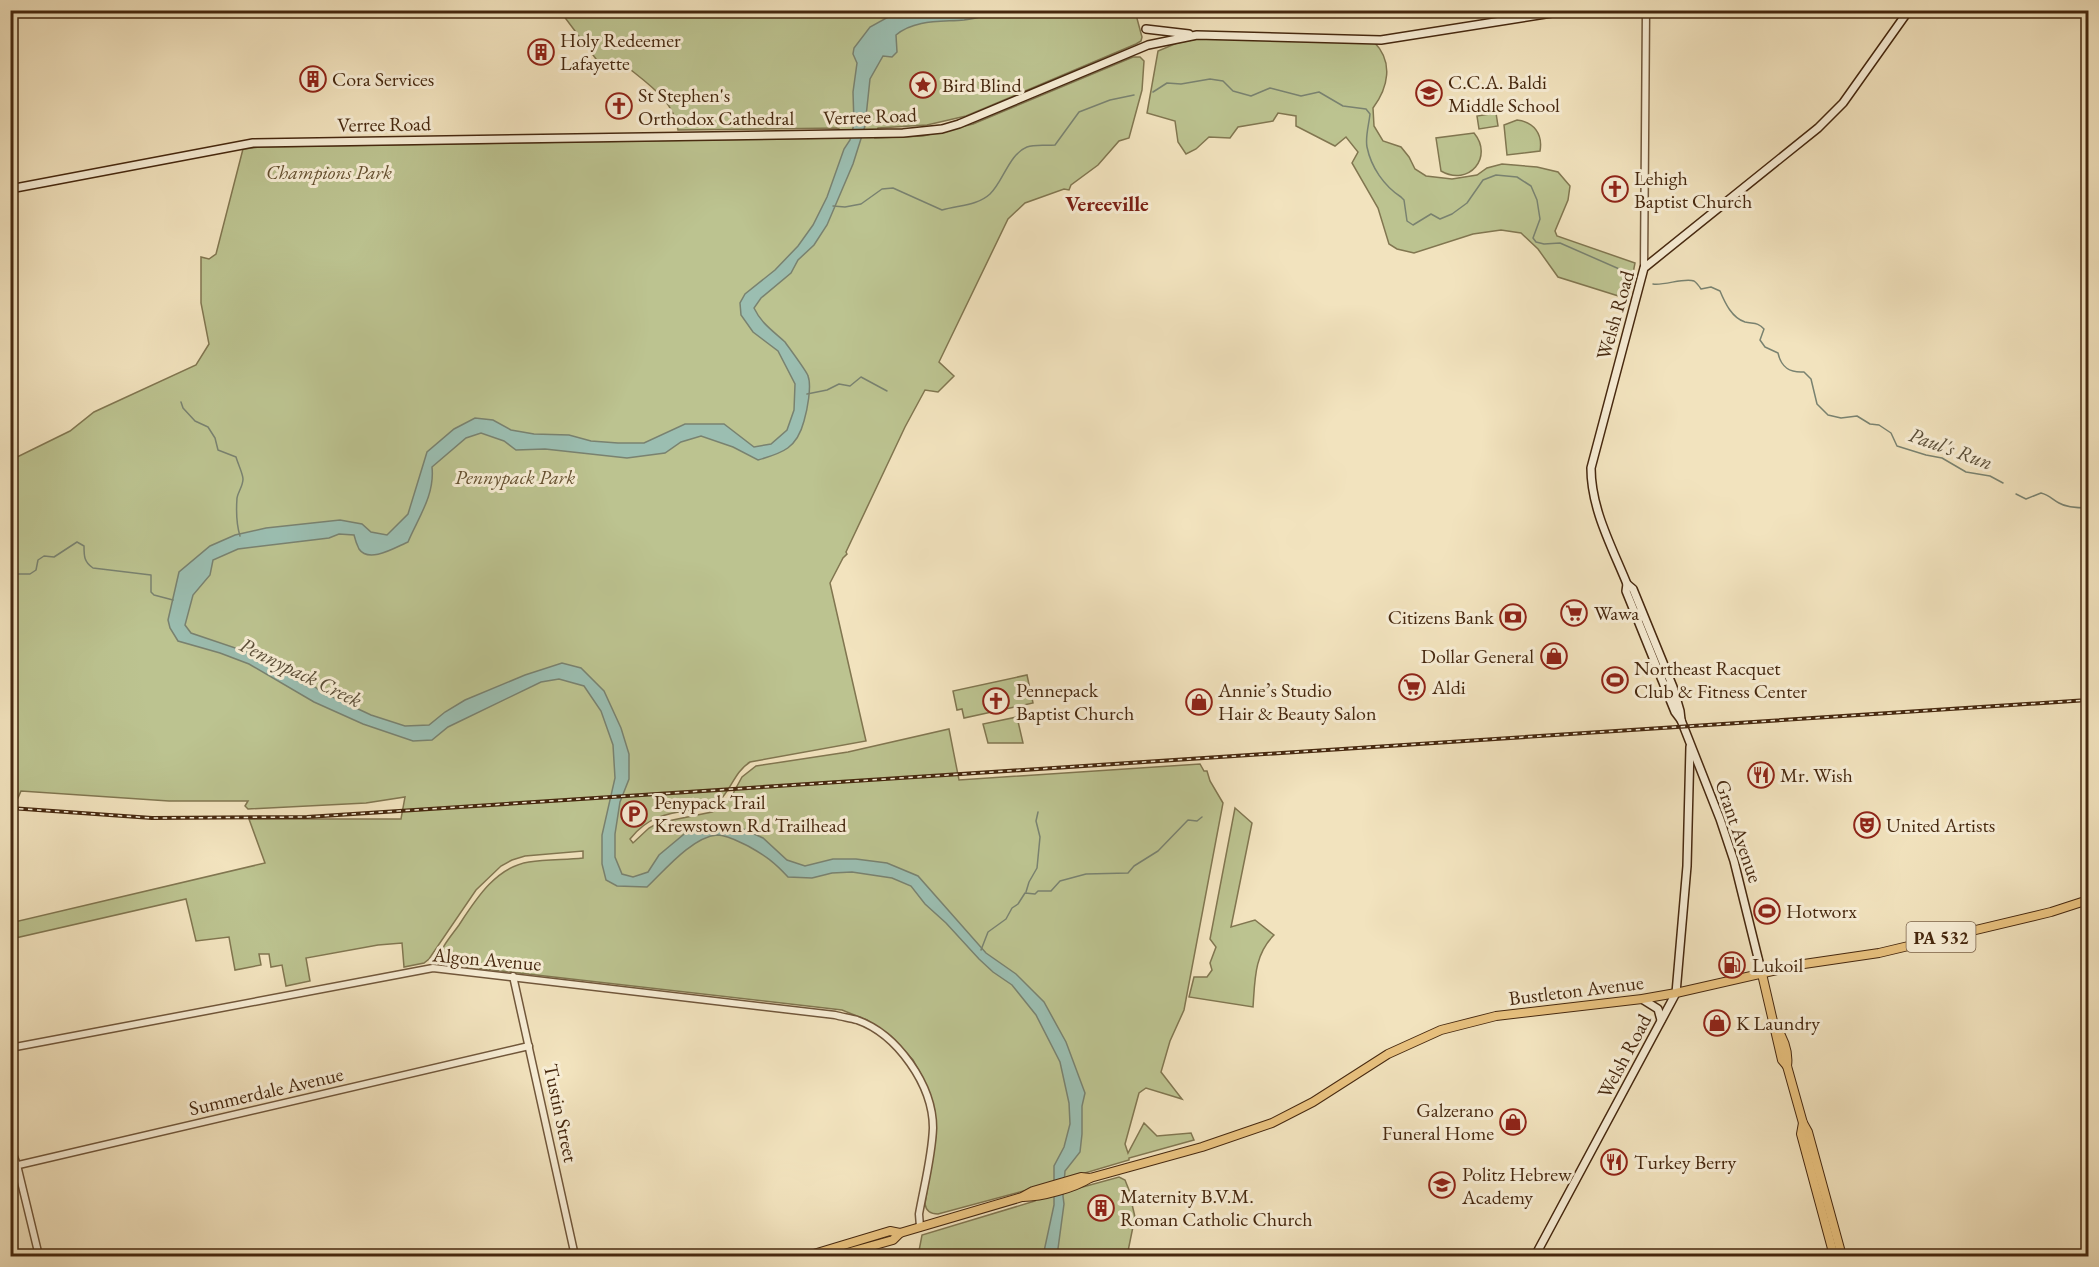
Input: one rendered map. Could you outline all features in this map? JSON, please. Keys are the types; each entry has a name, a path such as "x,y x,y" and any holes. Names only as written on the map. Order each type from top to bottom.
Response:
{"main road":[{"name":"Verree Road","path":"10,189 253,142 924,132 959,124 1148,45 1197,35 1381,40 1571,10"},
{"name":"Welsh Road","path":"1591,487 1591,468 1595,448 1644,268 1818,128 1843,103 1909,10"},
{"path":"1146,29 1197,35"},
{"name":"Grant Avenue","path":"1591,487 1627,584 1626,591 1675,712 1681,720 1734,861 1776,1025 1782,1060 1787,1066 1803,1124 1808,1132 1835,1243 1842,1257"},
{"name":"Welsh Road","path":"1535,1257 1676,993 1688,866 1690,744"},
{"path":"1688,783 1694,773 1700,769"},
{"name":"Bustleton Avenue","path":"807,1257 890,1231 900,1233 1202,1147 1272,1123 1321,1097 1388,1054 1441,1030 1496,1016 1642,999 1803,964 1879,953 2051,912 2088,900"},
{"path":"1642,999 1658,1009 1662,1017 1661,1022"},
{"name":"Bustleton Avenue","path":"836,1257 893,1240 900,1233"},
{"name":"Grant Avenue","path":"1834,1257 1835,1243"}],"street":[{"path":"1644,268 1646,10"},
{"name":"Algon Avenue","path":"10,1048 433,968 816,1012 858,1020 884,1036 904,1055 921,1080 927,1097 933,1126 919,1214 920,1227"},
{"name":"Tustin Street","path":"513,976 575,1257"},
{"name":"Summerdale Avenue","path":"14,1166 529,1046"},
{"path":"10,1146 39,1257"}],"green space":[{"name":"Pennypack Park","path":"560,11 1135,11 1142,37 1141,41 1136,44 966,116 927,125 878,128 875,138 923,136 973,124 1133,57 1140,57 1144,61 1142,90 1129,138 1119,141 1098,165 1071,185 1069,190 1064,189 1025,203 1008,219 939,362 954,376 938,392 925,390 905,427 847,554 830,583 866,741 750,762 716,803 709,807 676,812 656,818 638,830 630,839 633,843 658,823 712,812 721,808 730,799 742,777 756,766 848,752 949,729 959,780 1200,764 1204,771 1207,771 1223,803 1184,1010 1170,1041 1161,1072 1182,1099 1146,1088 1139,1093 1125,1144 1128,1153 1144,1123 1157,1136 1191,1133 1194,1140 1078,1175 1079,1188 1119,1177 1125,1180 1133,1200 1131,1200 1135,1217 1127,1256 918,1256 922,1235 1035,1201 1035,1188 938,1214 927,1210 925,1204 936,1135 924,1080 913,1060 891,1036 867,1020 842,1010 450,965 438,961 444,947 472,905 497,877 517,865 529,862 583,858 583,851 525,856 501,866 476,890 424,963 404,967 402,943 378,945 306,958 310,981 286,986 282,965 271,967 269,954 259,954 261,965 235,970 229,937 196,941 186,899 11,939 10,923 265,863 249,819 401,819 405,797 366,803 248,809 245,806 248,801 169,801 21,791 18,798 11,797 11,460 70,431 94,412 196,365 209,344 201,303 201,257 209,259 216,254 243,149 835,138 839,128 678,130 664,99 620,61 599,63"},
{"path":"1207,37 1374,42 1384,58 1387,75 1382,92 1373,108 1374,126 1383,141 1401,147 1415,169 1426,176 1452,179 1477,175 1487,168 1502,164 1537,167 1558,172 1570,186 1568,200 1555,231 1557,236 1635,263 1628,299 1558,277 1538,249 1521,233 1501,230 1473,234 1414,253 1397,249 1389,244 1378,208 1352,163 1358,152 1346,137 1335,146 1296,126 1296,116 1278,113 1273,121 1238,127 1230,138 1209,137 1196,149 1186,154 1178,142 1175,121 1147,113 1158,51 1177,43"},
{"path":"1496,113 1498,126 1479,129 1477,116"},
{"path":"1517,120 1533,126 1539,134 1540,151 1507,155 1504,125"},
{"path":"1474,133 1481,151 1476,167 1461,175 1451,175 1441,171 1436,138"},
{"path":"1027,675 1033,703 964,718 962,709 957,710 953,691"},
{"path":"1017,717 1023,743 988,743 983,724"},
{"path":"1235,808 1252,823 1231,927 1255,920 1274,935 1259,959 1253,1007 1189,997 1194,977 1207,977 1212,970 1210,963 1216,947 1210,939"}],"shaded area":[{"path":"899,11 990,11 987,15 970,19 938,21 912,26 896,35 897,52 892,57 883,56 870,79 865,126 853,164 827,225 814,245 798,260 791,273 761,298 754,308 764,322 785,342 805,370 809,380 809,398 804,421 797,438 788,448 758,460 733,447 701,436 681,442 665,453 627,458 545,449 516,450 504,441 481,433 466,438 432,467 428,497 408,542 376,555 363,553 354,535 339,534 329,538 238,549 213,560 210,575 193,595 185,625 191,633 265,658 297,674 322,692 371,715 405,726 429,725 465,700 525,675 562,663 581,668 604,691 621,728 629,754 629,779 620,802 615,834 615,857 622,874 633,877 648,872 659,855 695,825 728,822 763,838 787,860 805,866 833,859 856,859 887,863 918,876 986,953 1016,974 1044,1002 1066,1042 1085,1093 1082,1106 1080,1152 1065,1171 1064,1204 1057,1256 1043,1256 1054,1205 1054,1166 1064,1147 1070,1124 1069,1103 1060,1062 1036,1015 1012,985 979,959 925,904 911,886 892,878 852,872 832,873 812,878 788,877 770,860 748,846 729,837 717,835 708,837 688,848 647,887 617,886 606,880 602,864 602,835 615,778 613,745 601,711 584,686 559,679 541,682 448,727 432,740 413,741 363,724 314,702 249,664 178,641 168,620 179,572 210,546 235,535 266,528 340,520 362,524 371,532 387,535 408,514 427,452 454,429 475,418 493,420 511,430 534,434 569,435 591,441 618,443 644,443 685,424 724,424 754,447 771,444 787,430 794,410 795,384 778,351 753,332 741,315 740,303 745,294 775,270 798,246 813,225 827,197 854,124 853,92 857,63 853,54 854,48 870,27"}],"waterway":[{"name":"Paul's Run","path":"1153,92 1167,83 1181,84 1210,79 1223,81 1233,91 1251,96 1270,88 1301,96 1319,92 1343,106 1366,109 1370,114 1367,143 1372,162 1384,182 1404,200 1407,221 1413,225 1431,214 1440,219 1452,214 1467,203 1483,180 1496,175 1517,177 1531,186 1537,200 1540,219 1533,238 1536,242 1560,243 1633,275"},
{"name":"Paul's Run","path":"833,206 845,207 861,204 882,189 893,188 942,210 979,201 995,189 1015,156 1021,151 1030,146 1055,145 1079,112 1110,100 1134,95"},
{"name":"Paul's Run","path":"1653,284 1690,280 1701,289 1711,287 1720,291 1736,317 1745,322 1757,324 1764,329 1760,340 1765,347 1778,353 1781,362 1790,370 1804,372 1811,379 1817,404 1828,415 1841,418 1857,416 1891,433 1897,446 1942,458 1966,472 1990,476 2003,483"},
{"path":"807,394 827,390 839,384 850,386 861,377 887,391"},
{"path":"181,402 183,408 195,421 208,427 215,438 218,450 236,457 243,479 237,503 240,536"},
{"name":"Paul's Run","path":"2016,494 2026,499 2041,493 2066,506 2088,508"},
{"path":"10,574 30,574 36,570 38,560 44,556 54,557 77,542 84,546 85,558 93,568 151,575 151,592 173,600"},
{"path":"1026,892 1037,868 1040,837 1036,821 1038,812"},
{"path":"981,950 988,932 1006,919 1025,893 1051,891 1060,881 1086,874 1128,873 1134,866 1158,851 1188,820 1197,821 1202,817"}],"railway":[{"path":"10,808 152,818 307,817 2088,700"}],"place":[{"name":"Holy Redeemer Lafayette","path":"541,52"},
{"name":"Cora Services","path":"313,79"},
{"name":"Bird Blind","path":"923,85"},
{"name":"C.C.A. Baldi Middle School","path":"1429,93"},
{"name":"St Stephen's Orthodox Cathedral","path":"619,106"},
{"name":"Lehigh Baptist Church","path":"1615,189"},
{"name":"Wawa","path":"1574,613"},
{"name":"Citizens Bank","path":"1513,617"},
{"name":"Dollar General","path":"1554,656"},
{"name":"Northeast Racquet Club & Fitness Center","path":"1615,680"},
{"name":"Aldi","path":"1412,687"},
{"name":"Pennepack Baptist Church","path":"996,701"},
{"name":"Annie’s Studio Hair & Beauty Salon","path":"1199,702"},
{"name":"Mr. Wish","path":"1761,775"},
{"name":"Penypack Trail Krewstown Rd Trailhead","path":"634,814"},
{"name":"United Artists","path":"1867,825"},
{"name":"Hotworx","path":"1767,911"},
{"name":"Lukoil","path":"1732,965"},
{"name":"K Laundry","path":"1717,1023"},
{"name":"Galzerano Funeral Home","path":"1513,1122"},
{"name":"Turkey Berry","path":"1614,1162"},
{"name":"Politz Hebrew Academy","path":"1442,1185"},
{"name":"Maternity B.V.M. Roman Catholic Church","path":"1101,1208"}],"district":[{"name":"Vereeville","path":"1107,203"}],"park label":[{"name":"Champions Park","path":"329,172"}],"water label":[{"name":"Pennypack Creek","path":"301,672"}]}
